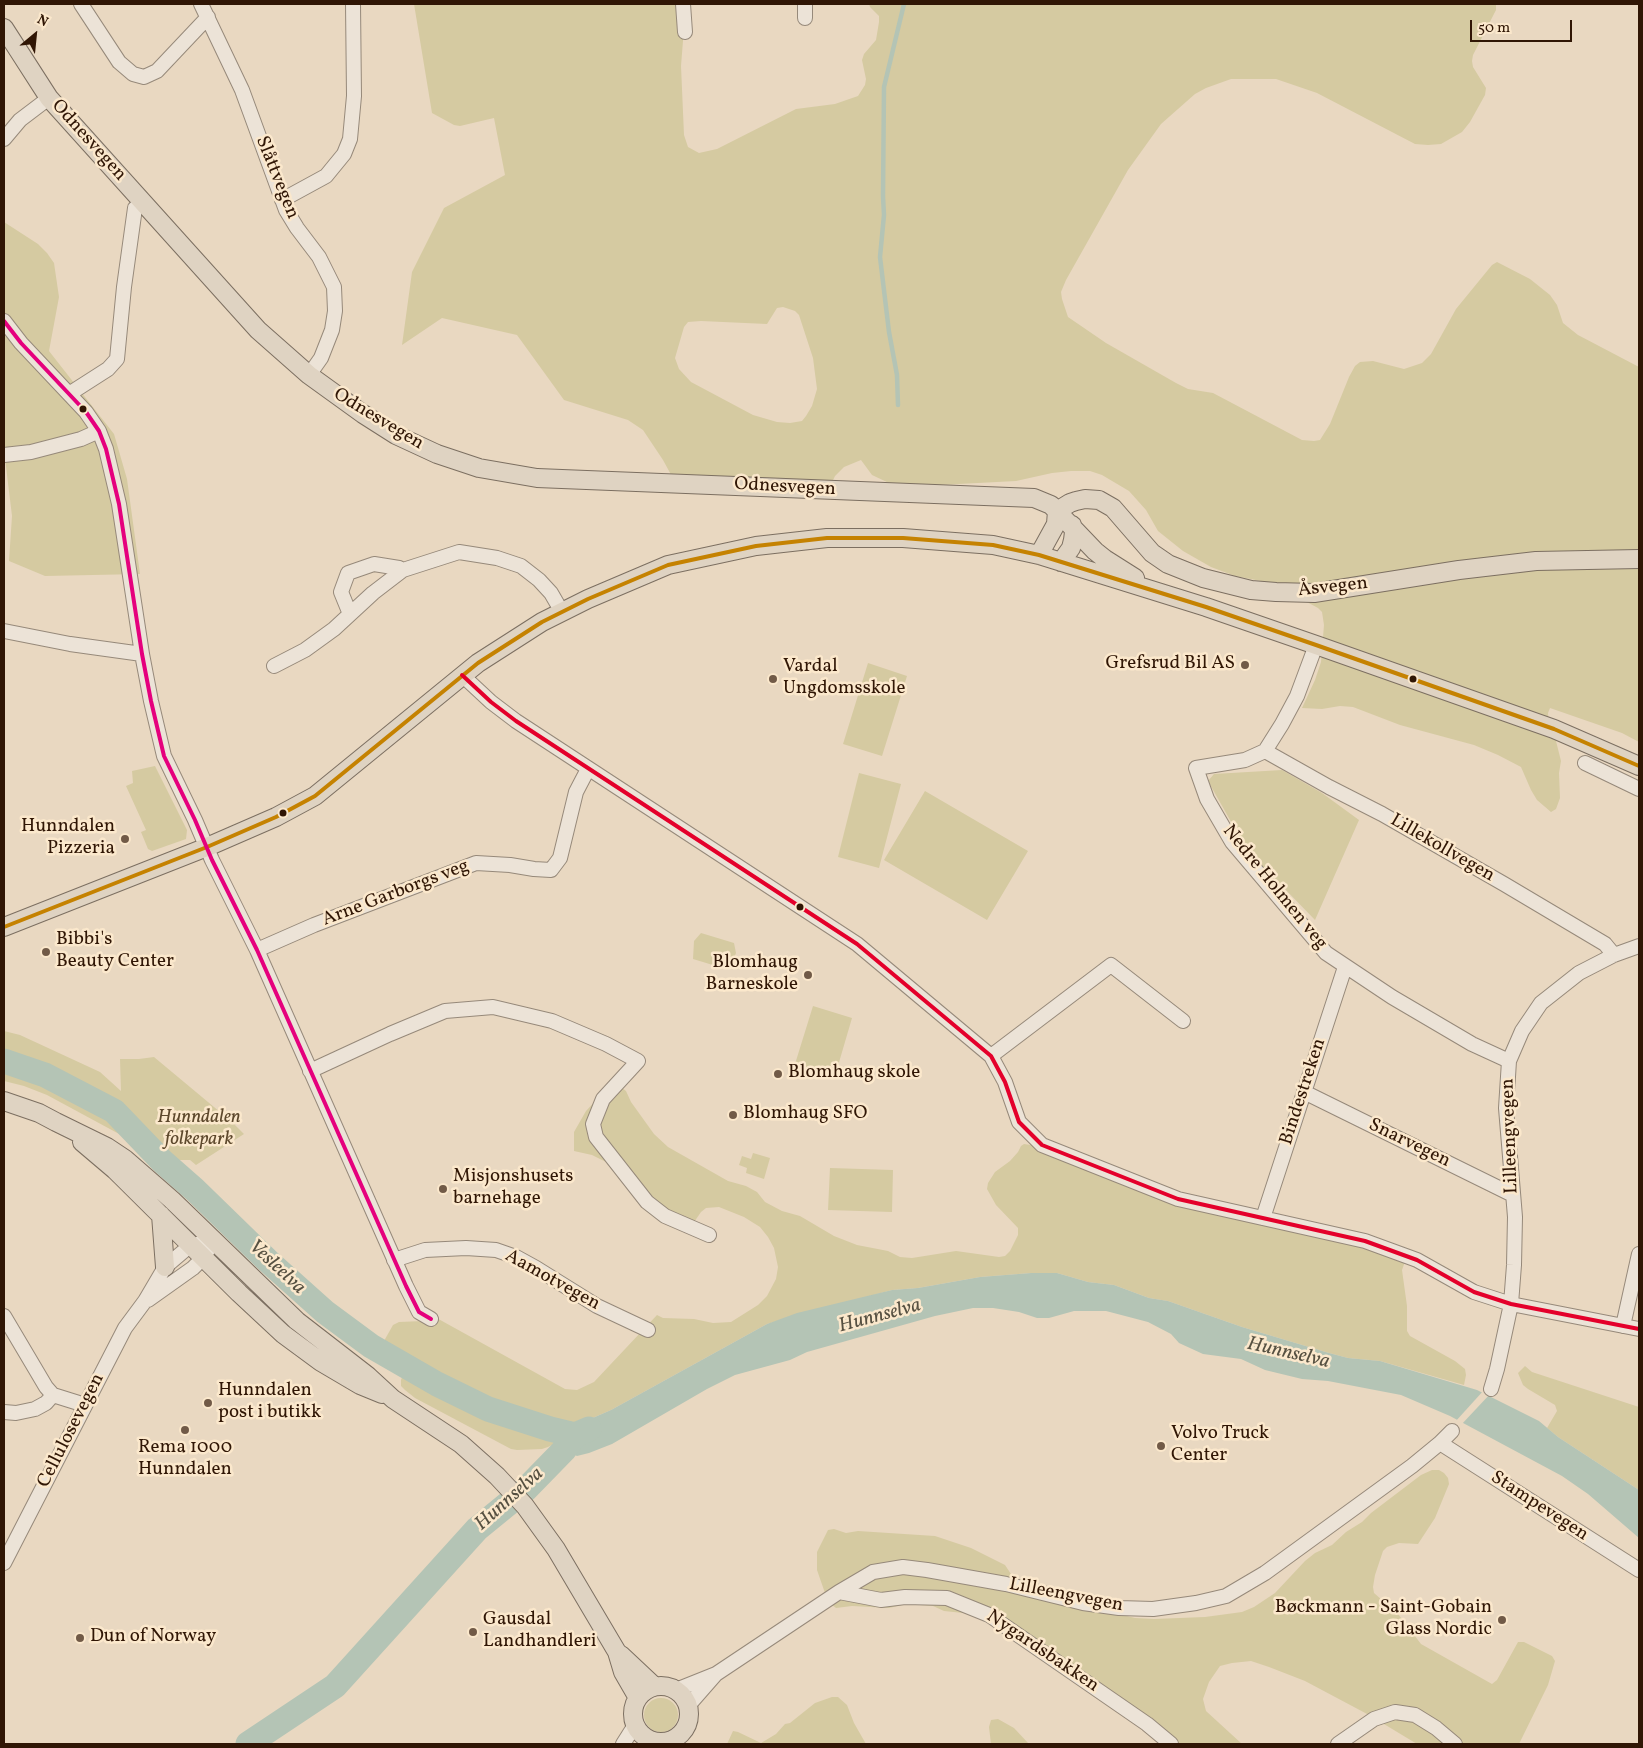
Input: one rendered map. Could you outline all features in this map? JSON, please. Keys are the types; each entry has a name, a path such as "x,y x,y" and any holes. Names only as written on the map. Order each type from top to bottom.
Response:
{"main road":[{"name":"Odnesvegen","path":"4,28 49,98 258,330 309,375 357,410 396,435 437,454 479,468 537,478 1029,497 1044,501 1072,525 1105,559 1155,591"},
{"name":"Åsvegen","path":"1057,511 1070,502 1085,499 1099,500 1113,508 1152,553 1168,564 1212,580 1251,590 1314,593 1459,570 1536,562 1639,560"},
{"path":"1039,555 1056,524 1057,511"},
{"path":"1061,562 1071,548 1074,532 1072,525"},
{"path":"4,927 206,847 276,817 315,796 478,663 534,626 562,612 668,565 756,546 827,538 903,538 993,546 1039,555 1206,607 1316,645 1554,729 1639,766"},
{"path":"4,1101 39,1113 108,1147 125,1159 157,1186 297,1321 368,1376 393,1399 461,1444 510,1488 540,1527 591,1606 617,1652 624,1672 638,1698"},
{"path":"56,1122 115,1170 265,1317 305,1352 353,1382 393,1399"},
{"path":"161,1215 165,1266"},
{"path":"617,1652 654,1686"},
{"path":"654,1686 664,1686 676,1690 684,1697 688,1706 690,1718 687,1737 679,1736 657,1743 640,1734 635,1725 633,1710 638,1698 654,1686"}],"street":[{"path":"81,4 119,62 133,74 144,77 157,71 208,17"},
{"name":"Slåttvegen","path":"201,4 242,90 286,210 319,257 334,287 335,311 332,330 321,358 309,375"},
{"path":"282,200 326,176 344,154 350,139 354,96 353,4"},
{"path":"683,4 685,32"},
{"path":"805,4 805,18"},
{"path":"4,139 20,120 49,98"},
{"path":"70,394 108,369 117,360 125,278 135,208"},
{"path":"4,321 21,343 86,412 99,431 108,457 119,504 150,701 164,756 257,950 394,1260 419,1312 431,1319"},
{"path":"4,455 31,452 81,439 99,431"},
{"path":"274,666 305,650 334,629 373,593 403,570 459,552 497,558 521,566 539,580 551,593 562,612"},
{"path":"350,614 341,592 348,573 374,564 403,570"},
{"path":"4,631 70,644 142,654"},
{"path":"1265,751 1297,696 1316,645"},
{"path":"462,675 491,702 516,721 857,944 991,1056 1005,1082 1019,1122 1042,1145 1178,1199 1365,1241 1417,1260 1474,1292 1511,1304 1639,1329"},
{"name":"Nedre Holmen veg","path":"1265,751 1245,760 1196,768 1207,799 1232,842 1326,953 1345,967 1472,1044 1509,1061"},
{"name":"Lillekollvegen","path":"1265,751 1382,814 1512,889 1604,944 1614,955"},
{"path":"1585,763 1639,789"},
{"name":"Arne Garborgs veg","path":"257,950 314,925 476,863 551,870 560,858 576,792 588,769"},
{"name":"Lilleengvegen","path":"1491,1389 1511,1304 1514,1265 1515,1217 1506,1108 1509,1061 1522,1031 1541,1002 1579,973 1614,955 1639,946"},
{"path":"991,1056 1111,966 1183,1021"},
{"name":"Bindestreken","path":"1263,1218 1345,967"},
{"path":"310,1070 445,1011 493,1008 552,1021 606,1044 638,1061 603,1099 593,1124 596,1138 646,1202 665,1216 708,1235"},
{"name":"Snarvegen","path":"1304,1092 1513,1195"},
{"name":"Cellulosevegen","path":"145,1301 183,1275 198,1252 212,1240"},
{"name":"Aamotvegen","path":"394,1260 425,1250 466,1248 496,1250 516,1257 598,1306 648,1330"},
{"name":"Cellulosevegen","path":"4,1563 121,1334 145,1301 165,1266 176,1256 198,1252"},
{"path":"1623,1326 1639,1254"},
{"path":"4,1316 46,1388 53,1395 85,1405"},
{"path":"4,1412 16,1413 35,1409 46,1403 53,1395"},
{"name":"Lilleengvegen","path":"676,1690 716,1674 839,1592 873,1572 903,1567 1006,1584 1083,1603 1119,1608 1153,1609 1196,1603 1226,1596 1265,1573 1412,1466 1452,1431"},
{"name":"Stampevegen","path":"1440,1443 1639,1570"},
{"name":"Nygardsbakken","path":"839,1592 881,1600 905,1597 947,1598 989,1615 1148,1724 1171,1744"},
{"name":"Lilleengvegen","path":"688,1706 716,1674"},
{"path":"1338,1744 1374,1719 1395,1712 1415,1715 1436,1728 1455,1744"},
{"path":"623,1744 635,1725"}],"green space":[{"path":"414,4 681,4 684,28 681,66 684,135 688,147 699,153 717,149 796,109 835,104 858,96 865,85 866,79 862,60 864,54 876,40 879,22 879,16 869,4 1496,4 1496,10 1473,55 1472,61 1473,67 1486,88 1485,95 1470,122 1462,132 1441,144 1415,144 1317,93 1276,79 1231,79 1195,94 1161,124 1128,170 1066,280 1061,292 1062,299 1068,317 1106,343 1176,383 1188,389 1213,393 1302,440 1314,441 1320,440 1330,424 1349,377 1355,366 1360,362 1373,361 1404,369 1422,363 1431,354 1456,309 1492,265 1497,262 1530,279 1550,295 1557,305 1563,323 1578,335 1639,367 1639,742 1622,733 1550,708 1548,713 1549,725 1555,737 1561,761 1559,773 1560,798 1556,809 1551,812 1537,800 1521,767 1498,755 1474,745 1400,725 1353,707 1302,708 1321,662 1324,625 1322,612 1279,587 1235,576 1211,567 1183,551 1158,531 1146,510 1129,491 1102,475 1090,471 1071,471 1016,481 902,485 889,483 872,475 861,460 844,467 835,476 826,495 799,494 781,497 755,495 675,482 643,430 628,420 564,400 517,335 442,318 402,345 412,272 444,208 505,175 494,118 460,126 454,125 432,113","holes":["783,307 795,311 799,315 813,358 817,389 812,406 802,421 790,423 777,422 753,415 691,382 679,369 675,358 684,327 688,322 767,324 777,308"]},
{"path":"4,222 38,244 54,263 59,297 49,351 114,434 127,479 140,574 45,576 9,561 12,516 4,450"},
{"path":"868,663 907,676 882,756 843,744"},
{"path":"155,766 187,830 186,839 152,851 148,849 141,832 146,830 126,786 133,783 132,771"},
{"path":"1282,770 1322,793 1359,820 1315,920 1247,850 1208,781 1214,774"},
{"path":"859,773 901,784 879,868 838,857"},
{"path":"925,791 1028,851 987,920 884,860"},
{"path":"701,933 734,943 736,953 733,961 726,969 693,959 694,941"},
{"path":"813,1006 852,1018 835,1076 795,1064"},
{"name":"Hunndalen folkepark","path":"4,1031 20,1035 100,1072 121,1091 120,1059 154,1057 244,1134 196,1165 190,1160 170,1160 158,1155 47,1095 4,1081"},
{"path":"611,1079 626,1091 631,1102 654,1134 668,1147 728,1181 746,1186 757,1192 765,1202 782,1211 800,1216 834,1236 857,1245 888,1251 900,1257 912,1258 956,1251 999,1257 1005,1256 1010,1251 1018,1235 1018,1228 996,1205 987,1189 988,1183 995,1172 1010,1161 1024,1144 1037,1146 1200,1201 1407,1256 1402,1270 1407,1306 1407,1331 1410,1336 1455,1361 1465,1369 1464,1385 1380,1361 1348,1358 1329,1353 1242,1327 1168,1301 1149,1298 1114,1285 1088,1282 1057,1273 1031,1273 980,1277 918,1288 892,1290 767,1324 611,1410 570,1425 551,1439 554,1444 548,1447 542,1449 511,1449 415,1398 401,1386 401,1380 407,1363 384,1341 393,1325 399,1322 423,1321 433,1316 565,1389 577,1390 594,1382 657,1315 663,1318 694,1319 713,1323 731,1322 758,1305 767,1296 776,1279 778,1267 774,1248 760,1227 744,1217 719,1207 706,1208 688,1231 654,1215 635,1198 617,1172 608,1163 592,1155 574,1151 574,1132 586,1111 599,1097"},
{"path":"753,1153 770,1158 764,1179 746,1173 747,1168 739,1165 742,1156 751,1159"},
{"path":"830,1168 893,1170 892,1212 828,1210"},
{"path":"1525,1366 1532,1372 1639,1407 1639,1490 1547,1428 1557,1411 1555,1405 1523,1385 1518,1373"},
{"path":"1432,1470 1439,1470 1444,1473 1448,1478 1449,1484 1435,1518 1418,1544 1399,1543 1387,1547 1383,1551 1375,1575 1374,1593 1398,1614 1421,1644 1492,1684 1497,1680 1518,1642 1524,1642 1552,1656 1555,1661 1548,1685 1519,1744 1417,1744 1369,1715 1305,1681 1251,1661 1220,1666 1209,1682 1203,1699 1206,1711 1242,1744 1173,1744 1159,1740 993,1625 976,1617 963,1613 944,1611 933,1606 907,1604 889,1608 852,1606 836,1608 831,1604 825,1593 817,1570 817,1552 828,1530 834,1529 846,1533 858,1531 935,1536 971,1548 1005,1565 1015,1580 1110,1612 1135,1618 1154,1619 1205,1617 1242,1612 1254,1607 1275,1593 1315,1553 1332,1545 1346,1532 1362,1522 1421,1475"},
{"path":"832,1697 838,1697 847,1705 854,1723 866,1744 727,1744 733,1731 761,1743 776,1734 785,1724 790,1723 815,1703"},
{"path":"661,1698 673,1703 678,1715 673,1727 661,1732 649,1727 644,1715 649,1703"},
{"path":"998,1719 1014,1728 1029,1744 991,1744 989,1727 991,1720"}],"water":[{"path":"1057,1273 1088,1282 1114,1285 1149,1298 1168,1301 1242,1327 1329,1353 1348,1358 1380,1361 1477,1390 1539,1421 1558,1437 1639,1490 1639,1538 1588,1494 1562,1476 1450,1416 1401,1395 1328,1381 1302,1379 1265,1370 1241,1359 1203,1354 1179,1343 1171,1334 1148,1322 1106,1311 1074,1311 1049,1318 1037,1318 1019,1312 993,1308 973,1308 935,1316 807,1352 790,1360 735,1375 612,1444 589,1453 577,1456 554,1444 551,1439 550,1429 552,1421 570,1425 611,1410 767,1324 797,1313 892,1290 918,1288 980,1277"}],"pier":[{"path":"1484,1390 1491,1393 1461,1425 1455,1422"}],"waterway":[{"path":"898,405 897,375 889,332 880,257 884,215 884,87 904,4"},
{"name":"Vesleelva","path":"4,1061 45,1075 114,1111 162,1161 195,1190 268,1261 325,1312 371,1346 437,1384 488,1409 575,1435"},
{"name":"Hunnselva","path":"248,1744 335,1686 477,1529 526,1489 564,1450 575,1435 589,1429"}],"transit line":[{"path":"4,321 21,343 86,412 99,431 106,449 119,504 142,654 164,756 212,860 257,950 406,1286 419,1312 431,1319"},
{"path":"4,927 207,847 276,817 315,796 478,663 542,622 588,599 668,565 756,546 827,538 903,538 993,545 1039,555 1206,607 1316,645 1554,729 1639,766"},
{"path":"462,675 491,702 516,721 857,944 991,1056 1005,1082 1019,1122 1042,1145 1178,1199 1365,1241 1417,1260 1474,1292 1511,1304 1639,1329"}],"place":[{"name":"Grefsrud Bil AS","path":"1245,665"},
{"name":"Vardal Ungdomsskole","path":"773,679"},
{"name":"Hunndalen Pizzeria","path":"125,839"},
{"name":"Bibbi's Beauty Center","path":"46,952"},
{"name":"Blomhaug Barneskole","path":"808,975"},
{"name":"Blomhaug skole","path":"778,1074"},
{"name":"Blomhaug SFO","path":"733,1115"},
{"name":"Misjonshusets barnehage","path":"443,1189"},
{"name":"Hunndalen post i butikk","path":"208,1403"},
{"name":"Rema 1000 Hunndalen","path":"185,1430"},
{"name":"Volvo Truck Center","path":"1161,1446"},
{"name":"Bøckmann - Saint-Gobain Glass Nordic","path":"1502,1620"},
{"name":"Gausdal Landhandleri","path":"473,1632"},
{"name":"Dun of Norway","path":"80,1638"}]}
